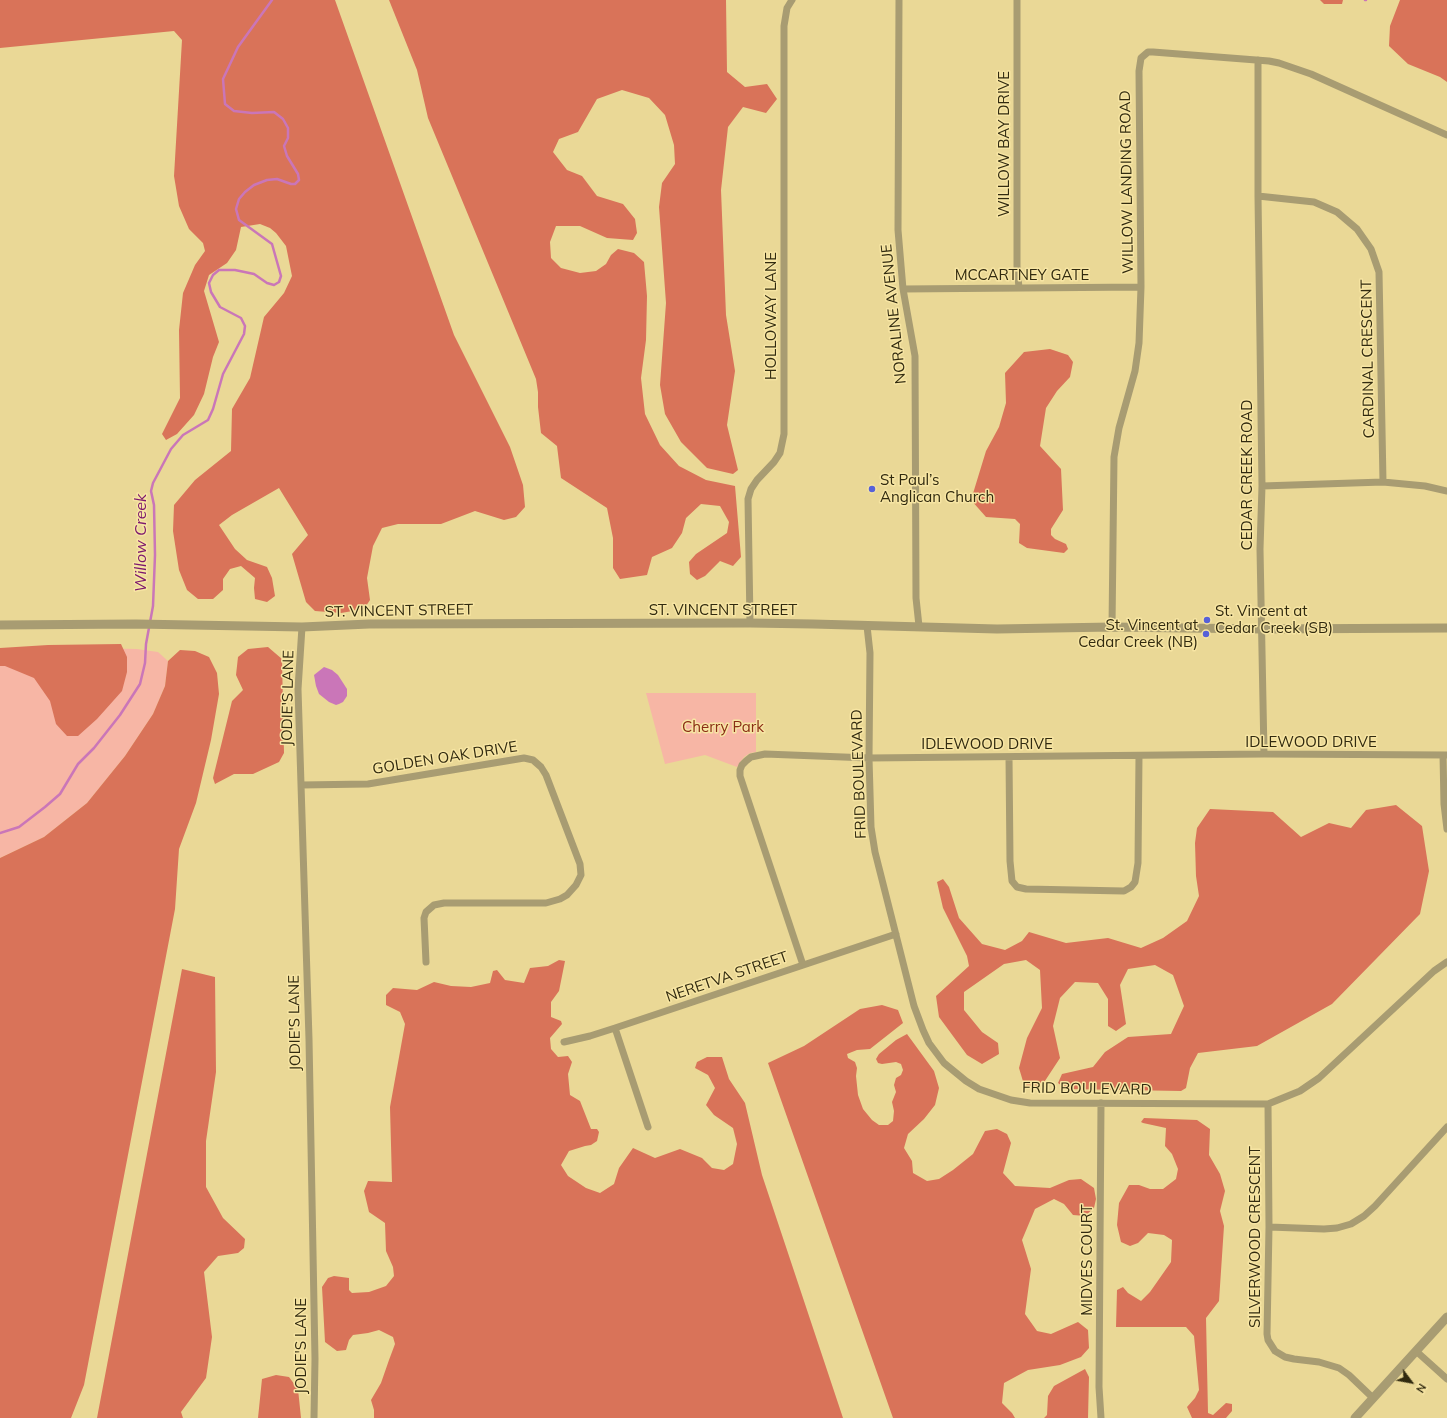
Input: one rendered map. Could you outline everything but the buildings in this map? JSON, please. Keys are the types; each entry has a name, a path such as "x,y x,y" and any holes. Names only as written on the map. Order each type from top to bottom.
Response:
{"street":[{"name":"HOLLOWAY LANE","path":"750,624 748,499 751,489 757,480 774,462 780,453 784,434 784,26 787,8 792,0"},
{"name":"NORALINE AVENUE","path":"899,0 898,230 903,289 915,356 916,598 919,626"},
{"name":"WILLOW BAY DRIVE","path":"1017,0 1017,266 1019,288"},
{"name":"WILLOW LANDING ROAD","path":"1112,627 1114,457 1119,428 1135,371 1139,343 1141,287 1139,71 1141,58 1148,52 1154,52 1279,63 1311,74 1447,135"},
{"name":"CEDAR CREEK ROAD","path":"1258,60 1258,196 1262,486 1260,549 1264,754"},
{"name":"CARDINAL CRESCENT","path":"1258,196 1314,202 1337,212 1357,228 1371,249 1379,272 1383,482"},
{"name":"MCCARTNEY GATE","path":"903,289 1141,287"},
{"path":"1262,486 1383,482 1425,486 1447,492"},
{"name":"ST. VINCENT STREET","path":"0,626 136,624 302,627 369,624 750,624 997,628 1447,628"},
{"name":"FRID BOULEVARD","path":"867,626 870,652 869,758 871,827 873,840 914,1006 923,1030 936,1053 944,1063 954,1072 979,1089 1011,1100 1030,1103 1268,1104 1300,1091 1319,1078 1434,971 1447,962"},
{"name":"JODIE'S LANE","path":"302,627 298,689 309,1039 314,1418"},
{"name":"IDLEWOOD DRIVE","path":"803,965 741,783 740,770 746,760 758,755 869,758 1264,754 1445,755"},
{"path":"1445,755 1444,804 1447,829"},
{"path":"1009,757 1010,861 1012,881 1017,887 1026,889 1124,891 1131,887 1135,882 1138,863 1139,756"},
{"name":"GOLDEN OAK DRIVE","path":"301,784 368,784 524,758 533,760 541,767 546,775 580,864 581,875 576,885 567,895 554,902 434,904 426,912 424,918 426,962"},
{"name":"NERETVA STREET","path":"564,1042 615,1028 896,934"},
{"path":"615,1028 648,1127"},
{"name":"MIDVES COURT","path":"1101,1103 1099,1387 1101,1418"},
{"name":"SILVERWOOD CRESCENT","path":"1268,1104 1269,1227 1267,1334 1271,1346 1275,1351 1285,1357 1319,1362 1339,1368 1349,1375 1373,1398"},
{"path":"1269,1227 1337,1228 1351,1224 1364,1216 1375,1206 1447,1126"},
{"path":"1355,1418 1447,1317"},
{"path":"1416,1351 1447,1379"}],"green space":[{"path":"88,648 137,649 158,652 168,661 165,686 153,714 125,756 87,803 44,837 0,858 0,653"},
{"name":"Cherry Park","path":"646,693 756,693 756,752 750,753 744,757 737,767 705,755 665,764"}],"shaded area":[{"path":"0,0 335,0 454,335 510,447 523,485 525,507 516,517 504,520 475,511 441,524 398,524 382,528 373,546 367,578 370,600 364,609 341,613 315,611 306,602 292,554 308,535 279,488 232,515 219,525 235,549 247,560 267,567 272,578 275,596 267,602 255,599 255,578 241,566 230,569 223,579 223,590 213,599 198,599 187,590 179,570 173,531 174,505 195,480 231,451 232,409 250,378 264,317 284,293 292,276 286,246 270,228 260,224 241,227 236,250 227,263 209,275 204,291 219,342 213,357 204,394 194,415 177,434 166,440 162,434 180,398 179,330 183,293 195,265 205,251 203,243 189,229 179,206 174,176 182,40 174,31 0,48"},
{"path":"389,0 726,0 727,72 745,87 767,84 777,99 766,113 743,107 728,127 721,190 726,315 735,371 727,425 738,470 733,474 707,468 681,442 665,414 660,385 666,303 659,207 662,183 675,164 674,145 665,115 649,98 622,90 597,99 578,132 559,139 553,152 567,170 582,176 597,196 623,204 635,219 637,233 633,240 607,238 580,226 556,226 550,242 551,258 561,268 580,273 596,271 606,264 611,255 618,249 634,253 644,262 647,296 646,340 641,378 645,414 660,445 679,466 706,480 735,486 741,557 733,566 720,561 705,576 697,580 690,574 689,562 696,554 727,533 729,522 720,506 701,504 686,518 682,533 672,548 652,557 647,575 620,579 613,568 613,538 607,508 561,478 557,446 541,433 536,379 428,118 417,70"},
{"path":"1320,0 1343,0 1342,4 1324,4"},
{"path":"1400,0 1447,0 1447,82 1440,77 1408,64 1389,46 1390,26"},
{"path":"1050,349 1068,355 1073,362 1070,377 1057,391 1046,408 1040,446 1061,469 1063,510 1051,529 1051,535 1055,539 1066,544 1068,549 1064,553 1027,548 1019,543 1020,524 1015,519 986,517 971,500 986,451 999,427 1006,403 1005,373 1024,352"},
{"path":"121,644 127,657 127,672 122,691 97,719 78,736 67,736 56,724 50,701 34,678 5,666 0,666 0,648 48,645"},
{"path":"268,647 282,659 284,753 279,762 253,774 234,774 215,784 213,778 232,701 243,690 236,675 238,657 248,649"},
{"path":"180,650 195,651 209,657 217,673 219,694 211,740 196,803 179,849 175,909 84,1385 71,1418 0,1418 0,858 44,837 87,803 125,756 153,714 165,686 168,661"},
{"path":"324,667 332,670 338,675 347,689 347,696 343,702 339,704 336,705 329,702 319,694 314,675"},
{"path":"1396,805 1422,826 1429,871 1420,914 1332,1004 1257,1046 1198,1053 1190,1068 1186,1088 1181,1091 1066,1089 1058,1083 1062,1074 1093,1067 1105,1052 1128,1037 1171,1034 1184,1006 1173,975 1155,965 1128,969 1120,985 1126,1024 1116,1031 1108,1026 1108,999 1098,983 1075,982 1060,998 1053,1026 1060,1058 1041,1087 1025,1088 1019,1068 1027,1038 1042,1008 1040,970 1026,960 1004,964 964,992 964,1010 982,1032 998,1043 999,1054 982,1064 967,1055 939,1017 936,996 969,966 967,956 943,908 937,882 943,879 949,887 959,918 982,944 1005,950 1022,941 1029,932 1066,943 1108,938 1141,948 1163,938 1187,921 1199,896 1196,876 1195,843 1197,828 1210,809 1273,812 1301,837 1329,823 1351,828 1366,810"},
{"path":"559,960 565,961 559,991 551,1002 551,1017 561,1021 562,1024 550,1038 551,1049 558,1057 568,1056 572,1062 568,1074 570,1095 580,1101 591,1129 597,1129 599,1132 597,1141 591,1145 569,1151 561,1165 568,1176 586,1188 600,1193 614,1184 619,1168 633,1148 655,1158 680,1149 702,1158 712,1168 724,1170 733,1164 737,1144 733,1128 714,1115 706,1105 715,1088 708,1075 695,1068 697,1062 707,1057 722,1057 729,1079 745,1103 762,1175 843,1418 374,1418 374,1410 371,1400 381,1383 395,1344 393,1337 379,1330 353,1335 349,1340 346,1350 337,1351 325,1342 322,1287 328,1278 334,1276 349,1278 349,1290 352,1293 369,1292 386,1286 394,1276 393,1267 386,1251 385,1223 369,1212 364,1191 368,1181 392,1182 390,1107 405,1024 400,1012 386,1005 386,995 393,988 417,990 434,982 451,986 471,987 490,983 493,971 497,970 505,980 524,983 530,968 548,966"},
{"path":"182,969 215,977 216,1072 206,1141 206,1187 223,1218 245,1239 244,1248 238,1253 218,1256 204,1272 212,1337 206,1378 181,1412 183,1418 97,1418"},
{"path":"882,1005 898,1010 903,1023 870,1049 857,1050 847,1054 848,1058 855,1062 857,1068 856,1076 858,1095 863,1109 872,1120 879,1125 888,1125 893,1121 894,1111 892,1102 896,1092 894,1085 896,1078 901,1075 903,1070 901,1064 896,1062 882,1064 878,1063 876,1059 879,1054 896,1040 907,1034 934,1071 939,1088 935,1105 924,1119 908,1134 904,1148 912,1161 913,1173 927,1181 939,1179 973,1154 985,1131 997,1129 1007,1134 1011,1143 1003,1173 1015,1186 1050,1188 1069,1180 1081,1179 1094,1188 1096,1199 1094,1208 1085,1216 1073,1215 1064,1204 1054,1199 1035,1209 1022,1240 1031,1269 1025,1314 1037,1331 1051,1334 1078,1322 1088,1330 1089,1348 1081,1357 1060,1365 1028,1370 1004,1383 1002,1403 1015,1418 893,1418 768,1063 804,1046 860,1009"},
{"path":"1144,1118 1197,1120 1210,1129 1209,1155 1220,1174 1225,1191 1220,1211 1224,1226 1219,1301 1206,1318 1208,1413 1213,1415 1226,1403 1232,1404 1232,1411 1226,1418 1192,1418 1187,1407 1195,1398 1199,1390 1194,1336 1186,1327 1116,1327 1117,1290 1123,1287 1128,1293 1141,1301 1150,1292 1171,1262 1172,1240 1164,1235 1148,1233 1138,1243 1130,1246 1121,1242 1117,1225 1119,1203 1129,1185 1139,1185 1150,1189 1163,1189 1176,1179 1178,1169 1172,1154 1165,1146 1166,1128 1141,1122"},
{"path":"1085,1369 1089,1377 1088,1418 1044,1418 1047,1415 1048,1396 1054,1386"},
{"path":"276,1375 289,1377 298,1389 301,1418 258,1418 262,1379"}],"waterway":[{"name":"Willow Creek","path":"0,833 19,827 60,794 78,764 94,748 120,715 140,684 145,663 146,644 153,606 155,555 154,505 151,491 153,483 171,449 183,435 208,420 213,409 223,374 244,334 245,326 241,318 220,307 211,292 209,283 213,275 219,270 235,270 254,274 267,283 274,285 279,282 281,276 272,244 239,220 236,209 239,199 254,185 267,180 277,179 291,184 295,184 299,180 298,174 287,156 284,146 288,138 288,128 283,119 274,112 252,113 234,111 225,104 223,79 238,47 272,0"}],"place":[{"name":"St Paul’s Anglican Church","path":"872,489"},
{"name":"St. Vincent at Cedar Creek (SB)","path":"1207,620"},
{"name":"St. Vincent at Cedar Creek (NB)","path":"1206,634"}]}
